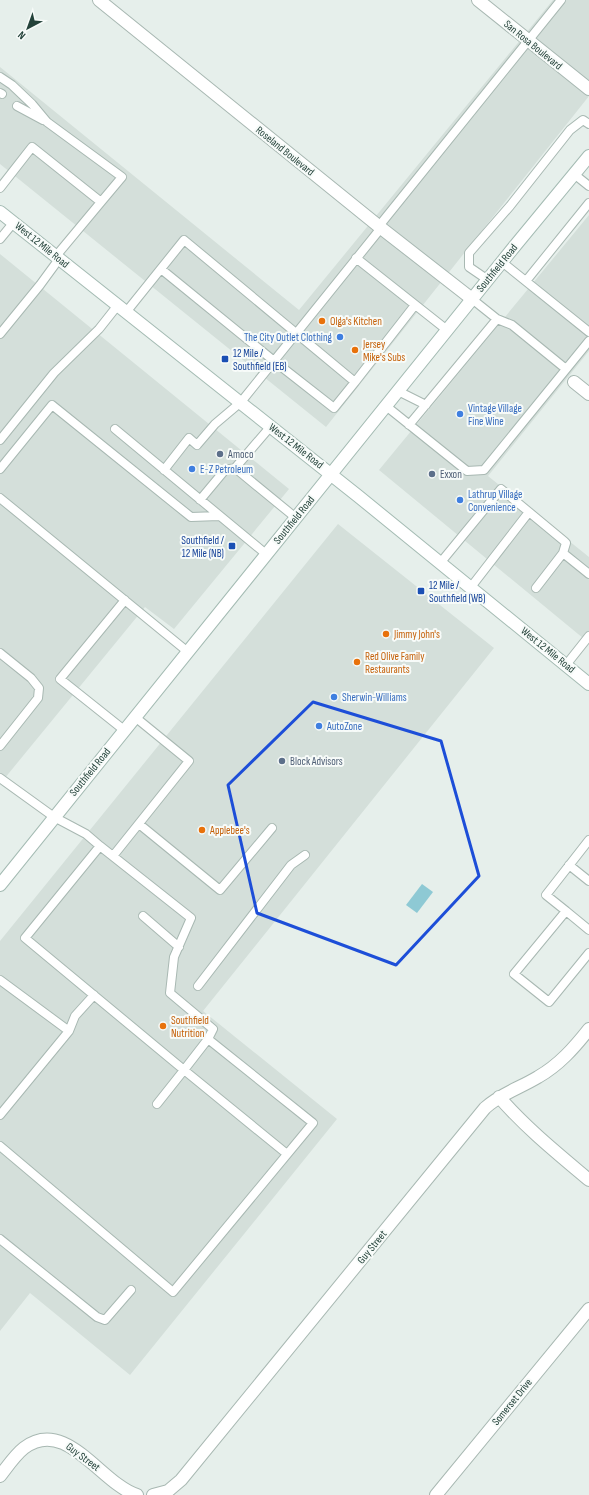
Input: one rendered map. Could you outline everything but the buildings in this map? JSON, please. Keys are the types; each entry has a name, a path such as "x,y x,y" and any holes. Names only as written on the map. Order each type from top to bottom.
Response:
{"street":[{"name":"Roseland Boulevard","path":"100,0 380,227 472,299"},
{"name":"San Rosa Boulevard","path":"478,0 589,89"},
{"name":"Southfield Road","path":"0,885 589,156"},
{"name":"West 12 Mile Road","path":"0,212 441,562 589,684"},
{"path":"574,382 589,394"},
{"name":"Guy Street","path":"153,1495 168,1491 175,1491 182,1480 490,1103 538,1078 551,1069 564,1059 589,1029"},
{"path":"499,1097 519,1120 539,1139 589,1180"},
{"name":"Somerset Drive","path":"436,1495 589,1309"},
{"name":"Guy Street","path":"0,1476 22,1449 31,1443 44,1440 53,1440 62,1442 72,1447 131,1494"}],"lane":[{"path":"164,470 189,438 197,445 216,424 241,402 561,0"},
{"path":"0,77 12,85 32,104 47,122"},
{"path":"0,334 40,285 57,257 100,202 122,177 47,122 17,106"},
{"path":"488,280 469,267 469,253 510,206 570,130 583,120 589,124"},
{"path":"0,188 32,147 100,202"},
{"path":"574,174 589,186"},
{"path":"526,281 589,203"},
{"path":"0,239 14,222"},
{"path":"0,440 54,373 161,269 184,240 355,382"},
{"path":"356,258 447,330"},
{"path":"502,262 589,332"},
{"path":"161,269 334,408 415,305"},
{"path":"472,299 497,319 512,325 566,369"},
{"path":"409,425 497,319"},
{"path":"386,406 466,471 484,470 589,340"},
{"path":"398,391 426,405"},
{"path":"0,469 52,405 191,517 219,516"},
{"path":"200,500 225,470 235,468 271,426"},
{"path":"114,429 266,554"},
{"path":"235,468 296,518"},
{"path":"441,562 501,489 566,543 563,554 536,588"},
{"path":"0,498 188,652"},
{"path":"471,587 529,512"},
{"path":"563,554 589,574"},
{"path":"124,730 60,679 125,600"},
{"path":"566,665 589,636"},
{"path":"0,653 31,678 39,688 38,698 0,746"},
{"path":"113,856 189,762 135,717"},
{"path":"0,778 54,817 86,834 191,918 174,957 170,993 213,1029 208,1039 157,1104"},
{"path":"139,824 220,890 272,828"},
{"path":"588,844 546,895 589,930"},
{"path":"100,846 25,938 287,1154"},
{"path":"198,986 291,865 305,855"},
{"path":"570,865 589,881"},
{"path":"566,911 514,974 549,1002 589,953"},
{"path":"143,916 179,947"},
{"path":"0,980 69,1031"},
{"path":"0,1115 69,1031 75,1016 94,995"},
{"path":"0,1146 173,1292 313,1122 208,1039"},
{"path":"0,1239 97,1317 105,1320 131,1290"}],"highlighted area":[{"path":"313,702 441,741 479,876 396,965 257,913 228,785"}],"shaded area":[{"path":"553,0 589,0 589,96 326,427 0,164 0,67 299,310"},
{"path":"589,215 589,351 488,476 589,557 589,643 379,470"},
{"path":"0,254 289,489 174,629 145,607 0,784"},
{"path":"338,524 494,648 203,1011 337,1119 130,1375 30,1293 0,1331 0,941"}],"water":[{"path":"422,884 433,892 417,913 406,905"}],"place":[{"name":"Olga's Kitchen","path":"322,321"},
{"name":"The City Outlet Clothing","path":"340,337"},
{"name":"Jersey Mike's Subs","path":"355,350"},
{"name":"12 Mile / Southfield (EB)","path":"225,359"},
{"name":"Vintage Village Fine Wine","path":"460,414"},
{"name":"Amoco","path":"220,454"},
{"name":"E-Z Petroleum","path":"192,469"},
{"name":"Exxon","path":"432,474"},
{"name":"Lathrup Village Convenience","path":"460,500"},
{"name":"Southfield / 12 Mile (NB)","path":"232,546"},
{"name":"12 Mile / Southfield (WB)","path":"421,591"},
{"name":"Jimmy John's","path":"386,634"},
{"name":"Red Olive Family Restaurants","path":"357,662"},
{"name":"Sherwin-Williams","path":"334,697"},
{"name":"AutoZone","path":"319,726"},
{"name":"Block Advisors","path":"282,761"},
{"name":"Applebee's","path":"202,830"},
{"name":"Southfield Nutrition","path":"163,1026"}]}
